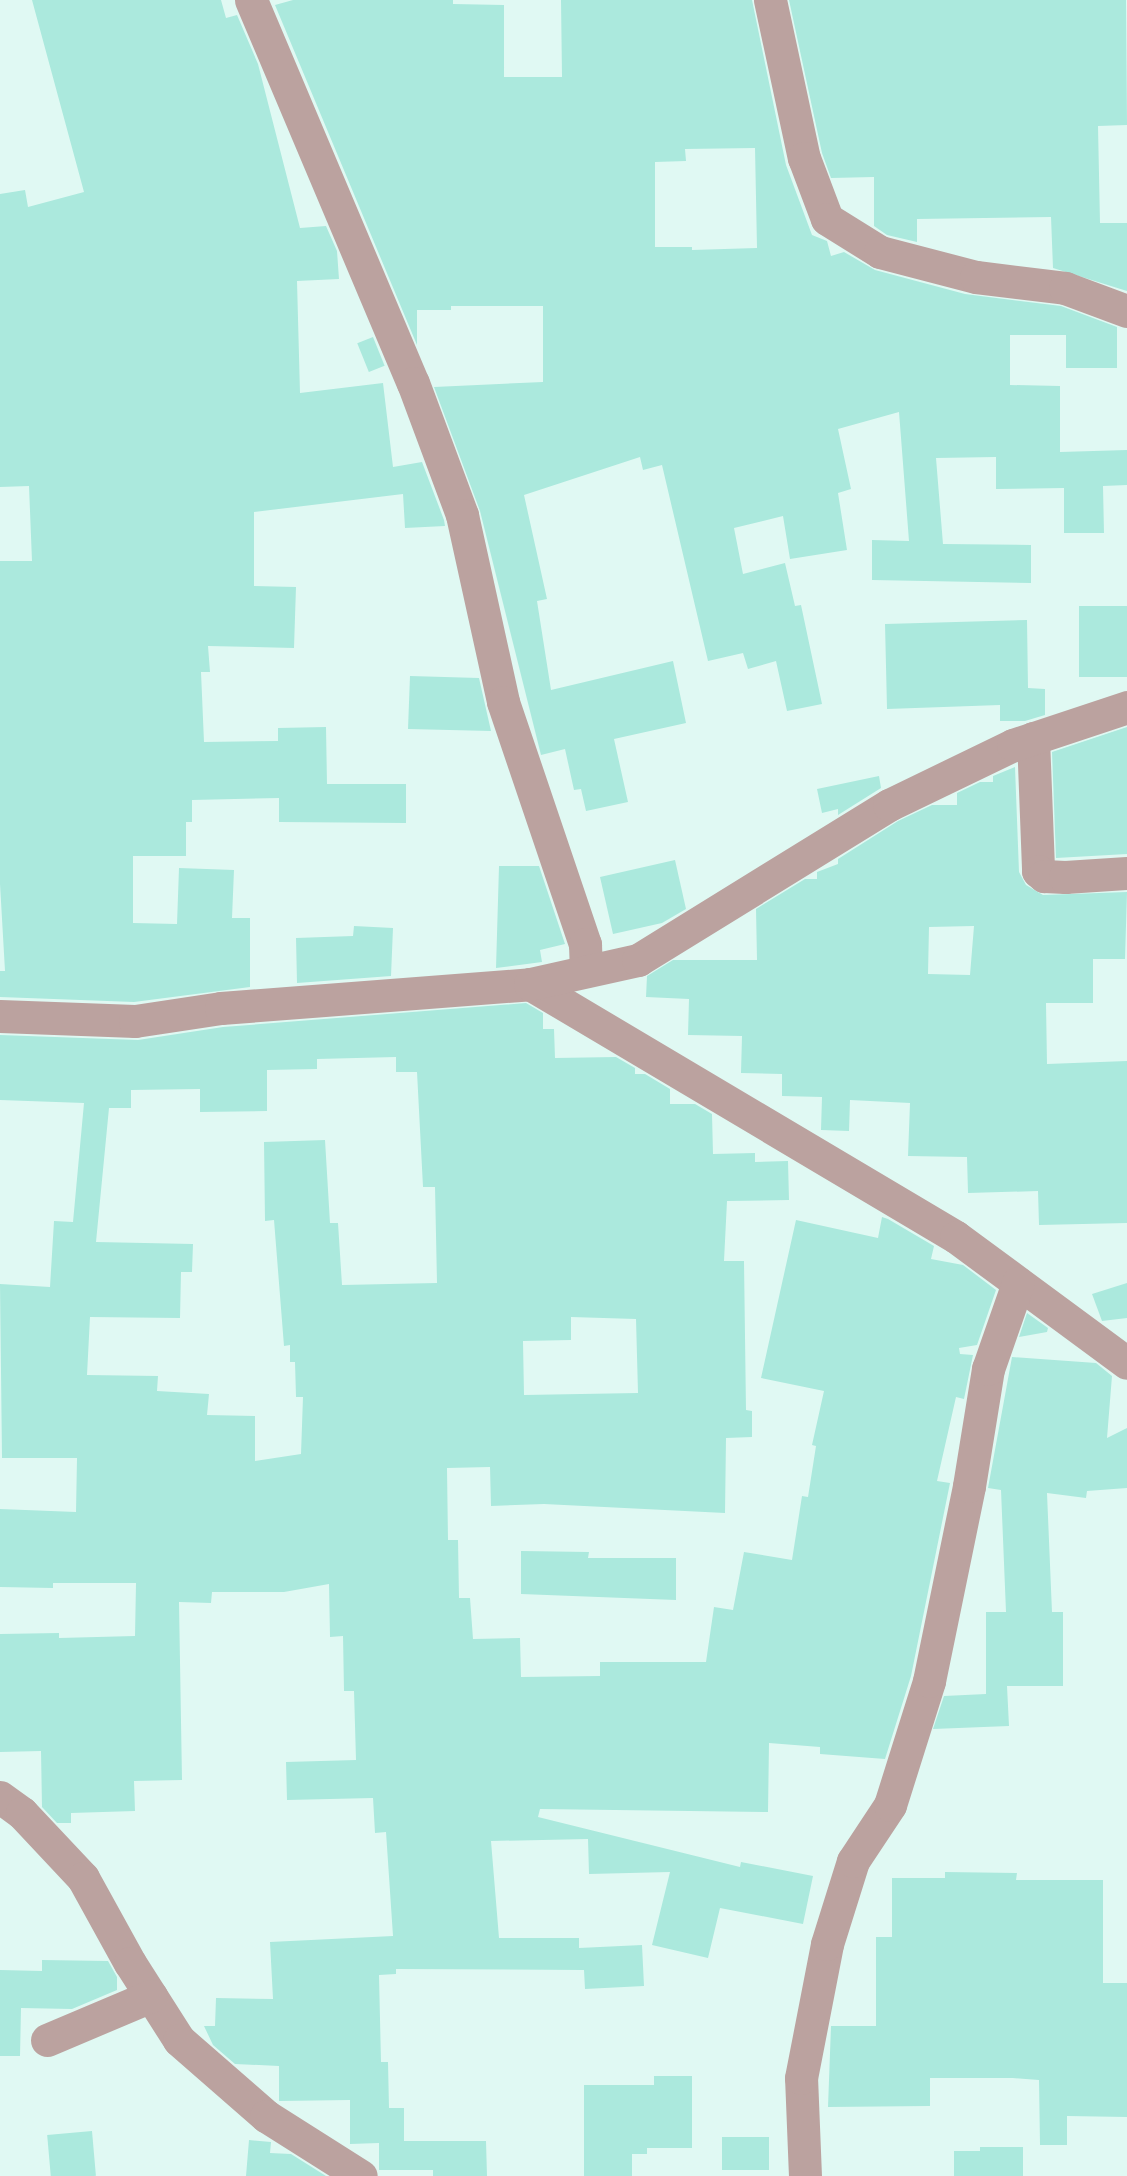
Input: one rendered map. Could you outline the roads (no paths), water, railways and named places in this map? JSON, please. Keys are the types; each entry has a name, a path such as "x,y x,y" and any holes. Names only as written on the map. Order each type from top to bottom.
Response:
{"street":[{"path":"251,0 412,383 462,515 503,702 585,944 586,971"},
{"path":"770,0 804,158 827,219 880,252 976,277 1065,288 1127,311"},
{"path":"0,1016 135,1021 221,1008 530,984 638,960 889,805 1033,738 1127,707"},
{"path":"1033,738 1038,871 1044,876 1065,877 1127,873"},
{"path":"530,984 956,1237 1127,1363"},
{"path":"805,2176 801,2078 827,1944 853,1861 890,1805 929,1681 969,1486 988,1369 1018,1283"},
{"path":"0,1797 22,1813 83,1878 151,1996 188,2047 266,2116 331,2166 361,2176"},
{"path":"48,2040 151,1996"}]}
